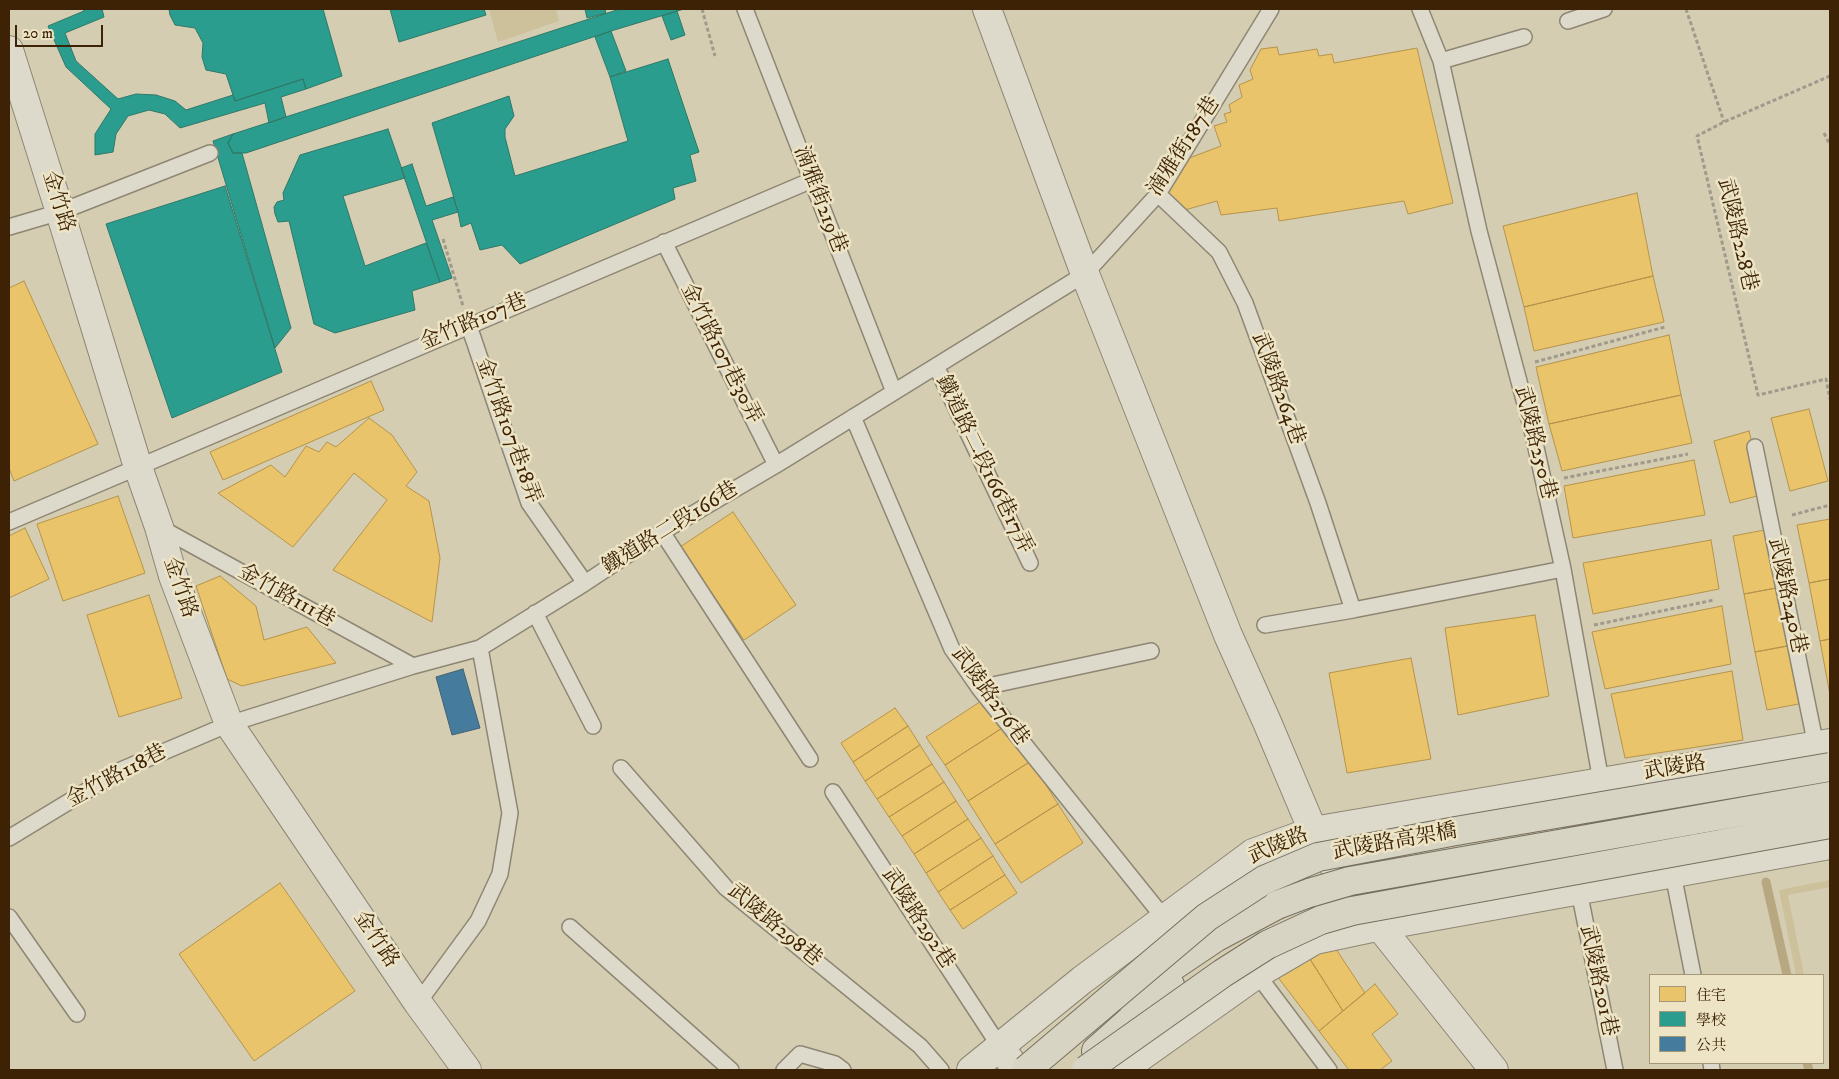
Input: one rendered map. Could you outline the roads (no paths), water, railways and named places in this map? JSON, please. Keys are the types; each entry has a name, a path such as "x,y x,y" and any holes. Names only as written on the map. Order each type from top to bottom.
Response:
{"highway":[{"name":"武陵路高架橋","path":"1028,1070 1207,917 1264,880 1318,857 1456,831 1826,752"},
{"path":"1028,1070 1123,1000 1216,938 1277,905 1309,893 1350,881 1830,796"},
{"path":"1086,1070 1223,973 1267,945 1321,920 1352,911 1830,824"},
{"path":"1074,1070 1186,971 1277,905"}],"street":[{"path":"986,9 1085,274 1228,635 1268,722 1313,831 1326,856 1494,1070"},
{"name":"金竹路","path":"9,51 173,576 229,724 418,1003 467,1070"},
{"name":"武陵路","path":"970,1070 1082,980 1253,853 1313,831 1601,781 1826,752"},
{"path":"1122,1070 1257,974 1315,940 1380,926 1830,845"},
{"path":"1000,1047 1017,1070"}],"lane":[{"name":"湳雅街219巷","path":"745,9 894,392"},
{"name":"湳雅街187巷","path":"1085,274 1158,194 1271,9"},
{"name":"武陵路250巷","path":"1420,9 1441,61 1479,231 1544,482 1563,569 1601,781 1628,882"},
{"path":"1568,21 1604,9"},
{"path":"1441,61 1524,37"},
{"path":"9,227 60,212 210,153"},
{"name":"金竹路107巷","path":"9,522 812,180"},
{"name":"武陵路264巷","path":"1158,194 1219,252 1245,303 1318,503 1353,610"},
{"name":"金竹路107巷30弄","path":"664,242 776,465"},
{"name":"鐵道路二段166巷","path":"229,724 413,666 480,648 662,532 776,465 1085,274"},
{"name":"金竹路107巷18弄","path":"469,326 529,504 585,582"},
{"name":"鐵道路二段166巷17弄","path":"936,366 1030,563"},
{"name":"武陵路276巷","path":"853,417 952,649 979,688 1164,918"},
{"name":"武陵路240巷","path":"1755,448 1770,520 1826,752"},
{"name":"金竹路111巷","path":"159,527 413,666"},
{"path":"662,532 810,759"},
{"path":"1265,624 1353,610 1563,569"},
{"path":"535,613 594,726"},
{"path":"418,1003 478,921 500,874 510,813 480,648"},
{"path":"979,688 1151,651"},
{"name":"金竹路118巷","path":"9,838 121,770 229,724"},
{"name":"武陵路298巷","path":"621,768 726,888 920,1046 940,1070"},
{"name":"武陵路292巷","path":"833,792 1000,1047"},
{"path":"1673,874 1693,974"},
{"name":"武陵路201巷","path":"1579,891 1615,1070"},
{"path":"9,917 77,1014"},
{"path":"570,926 731,1070"},
{"path":"1257,974 1329,1070"},
{"path":"784,1070 800,1054 835,1064 843,1070"}],"waterway":[{"path":"1766,882 1787,974"},
{"path":"1807,1064 1809,1070"}]}
